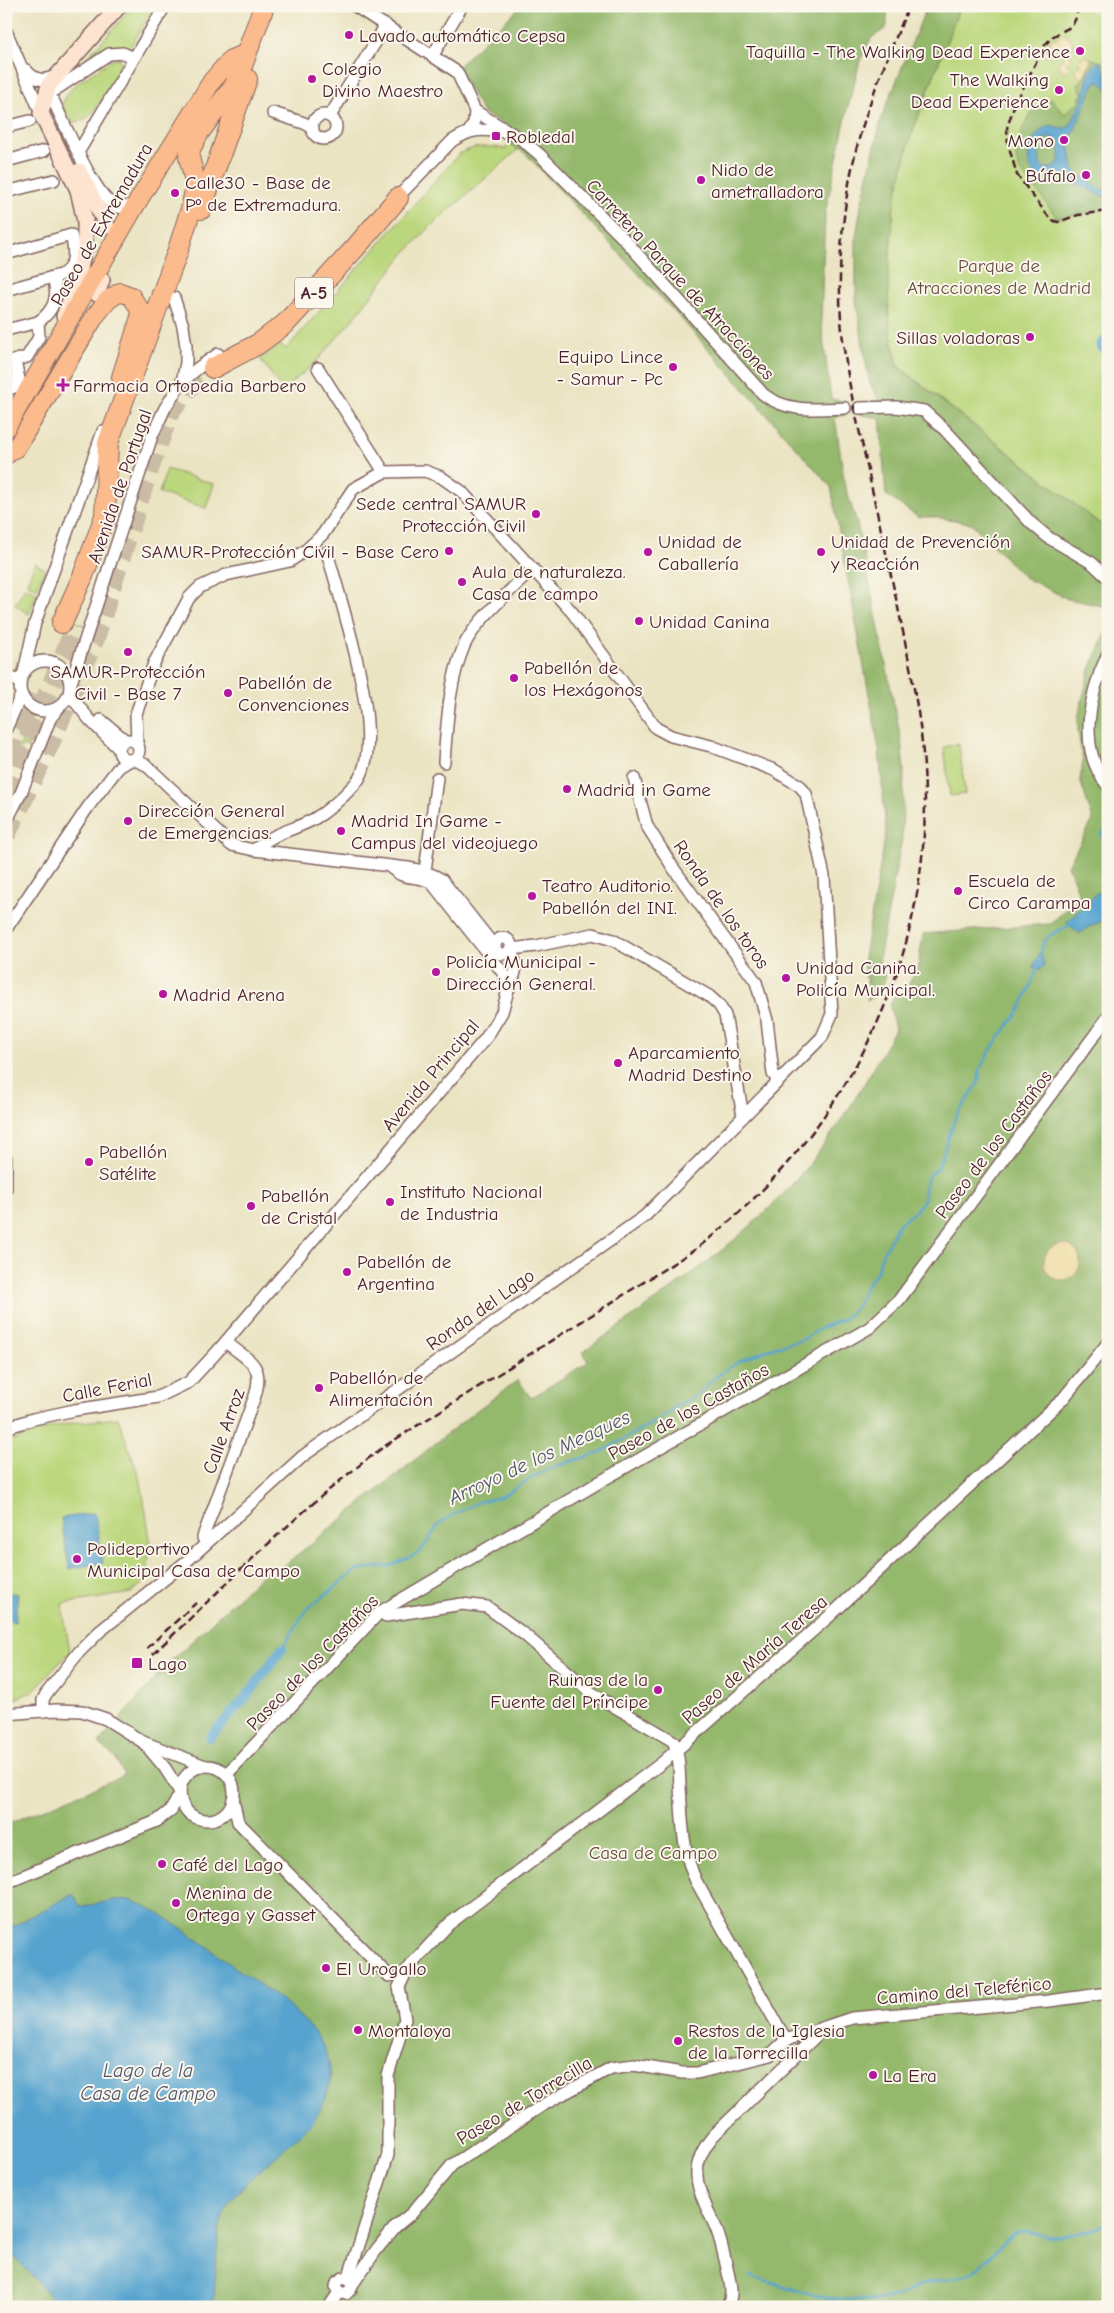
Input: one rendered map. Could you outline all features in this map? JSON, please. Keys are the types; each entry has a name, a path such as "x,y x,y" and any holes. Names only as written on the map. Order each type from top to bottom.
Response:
{"highway":[{"path":"264,6 235,85 199,132 190,149 189,157 196,186 191,209 108,443 105,516 69,625 119,515 118,450 120,442 154,346 174,298 211,178 256,51 275,6"},
{"name":"A-5","path":"213,368 258,344 285,324 398,198"}],"main road":[{"path":"19,407 66,311 77,283 85,245 86,221 78,190 36,117 49,85 119,6"},
{"name":"Paseo de Extremadura","path":"6,428 138,201 222,66 231,59 245,54"},
{"path":"59,74 54,95 53,120 107,226"},
{"name":"Paseo de Extremadura","path":"6,451 100,287"},
{"path":"6,455 16,448 95,316 108,300 120,292 131,296 139,308 140,318 121,378"}],"street":[{"path":"78,151 165,6"},
{"path":"433,55 462,6"},
{"path":"182,382 208,360 247,340 279,317 452,141 466,132 474,123 474,109 457,72 362,8"},
{"path":"330,116 386,25"},
{"path":"6,31 10,45 30,76 38,80 47,80 59,74"},
{"path":"134,58 123,53 109,54 54,95 65,126 101,195 107,202 117,207 125,208 138,201"},
{"path":"6,128 36,117 22,64"},
{"name":"Carretera Parque de Atracciones","path":"474,109 530,145 623,238 763,394 777,403 788,407 801,409 845,408"},
{"path":"273,113 312,128 315,134 321,138 332,136 336,126 330,116"},
{"path":"312,128 316,118 323,115 330,116"},
{"path":"65,126 79,131 87,129 96,122"},
{"name":"Carretera Parque de Atracciones","path":"466,132 509,132"},
{"path":"6,161 44,151"},
{"path":"6,192 54,180"},
{"path":"6,254 70,235 74,259 68,271 62,276 6,290"},
{"path":"6,330 38,322 47,315 55,302 57,290 53,277"},
{"name":"Avenida de Portugal","path":"6,822 21,793 50,719 66,697 152,436 165,408 182,382 186,346 174,298"},
{"path":"6,390 14,387 19,379 14,361 27,358 39,337 38,322"},
{"path":"318,368 384,472"},
{"name":"Avenida de Portugal","path":"6,729 9,716 21,694 22,677 35,624 121,378"},
{"path":"859,408 896,407 924,411 945,430 1031,523 1050,538 1092,563 1108,578"},
{"path":"6,929 128,751 137,710 154,663 192,593 208,582 290,560 306,550 323,534 353,489 384,472 425,471 441,477 461,491 533,569 489,612 465,644 455,674 444,762"},
{"path":"254,850 268,838 316,818 356,784 365,769 368,741 366,701 328,552"},
{"name":"Ronda del Lago","path":"43,1711 43,1700 46,1694 79,1652 116,1618 162,1582 303,1456 645,1216 822,1037 832,1014 824,876 806,794 800,786 774,770 711,746 671,736 656,728 572,612 533,569"},
{"path":"1108,654 1095,687 1090,725 1090,745 1096,768 1108,786"},
{"path":"6,675 22,677 36,662 53,661 66,671 66,697 54,710 38,710 25,701 21,694"},
{"path":"66,697 80,707 89,719 146,765 231,845 254,850 425,871 442,880 484,932 497,943 505,938 510,941 510,950 593,934 613,940 709,996 719,1005 725,1015 743,1116"},
{"path":"425,871 437,778"},
{"name":"Ronda de los toros","path":"634,778 647,826 674,869 756,982 767,1020 773,1074 778,1080"},
{"path":"389,866 400,876 425,879 437,889 502,969 507,994"},
{"name":"Avenida Principal","path":"226,1342 486,1038 502,1012 516,965 510,950"},
{"name":"Paseo de los Castaños","path":"227,1774 380,1612 603,1480 868,1328 899,1300 1108,1017"},
{"path":"737,1089 748,1095 763,1096"},
{"path":"6,1158 6,1188"},
{"name":"Calle Ferial","path":"6,1428 33,1419 75,1410 158,1397 189,1382 226,1342"},
{"name":"Calle Arroz","path":"206,1543 203,1538 204,1534 255,1396 259,1379 252,1362 226,1342"},
{"name":"Paseo de María Teresa","path":"400,1982 408,1968 459,1916 677,1750 841,1606 1062,1400 1108,1343"},
{"path":"380,1612 386,1616 462,1604 487,1608 525,1635 593,1694 673,1741 677,1750 687,1860 696,1881 786,2040 770,2055 773,2076"},
{"path":"6,1714 43,1711 88,1713 113,1723 143,1742 205,1766 216,1768 227,1774 233,1787 233,1799 238,1822 389,1976 397,1973 405,2019 388,2076 388,2155 350,2282"},
{"path":"143,1742 165,1768 180,1793 184,1806 192,1815 202,1820 213,1819 238,1822"},
{"path":"6,1883 157,1821 171,1810 189,1773 205,1766"},
{"path":"213,1819 226,1812 233,1799"},
{"name":"Camino del Teleférico","path":"786,2040 840,2021 867,2016 1049,2000 1108,1992"},
{"path":"727,2307 731,2296 730,2284 719,2237 698,2187 697,2161 713,2136 824,2028"},
{"name":"Paseo de Torrecilla","path":"329,2307 339,2292 348,2293 350,2282 381,2244 412,2213 452,2165 578,2085 603,2072 622,2066 645,2066 682,2073 698,2073 770,2055"}],"green space":[{"path":"133,6 155,6 129,49 75,72"},
{"path":"521,6 889,6 885,29 871,38 860,61 825,213 821,321 831,399 845,401 845,415 835,417 845,486 856,520 864,556 901,739 904,771 902,838 879,959 885,979 880,993 867,1000 869,990 863,963 886,832 879,749 831,487 684,322 525,153 508,144 513,129 483,113 457,67"},
{"path":"927,6 960,6 910,138 894,205 888,276 889,324 897,366 1108,530 1108,607 1068,599 1024,577 971,523 935,517 918,517 886,495 880,418 859,414 859,403 879,400 869,382 856,301 856,237 861,206 881,119"},
{"name":"Parque de Atracciones de Madrid","path":"960,6 1108,6 1108,530 898,366 889,324 888,276 894,205 910,139"},
{"path":"118,58 122,63 102,100 88,117 74,122 66,114 63,107 67,93 87,76"},
{"path":"1092,59 1106,64 1108,67 1108,208 1062,218 1056,217 1037,190 1020,171 1016,159 1016,147 1024,126 1033,111 1051,98 1064,114 1081,100 1079,97 1083,94 1079,88 1079,83 1084,78"},
{"path":"508,144 519,149 433,224 403,255 353,319 315,363 283,390 260,359 280,345 286,349 459,154 482,147 506,149"},
{"path":"167,469 214,484 206,508 159,493"},
{"path":"35,563 45,569 37,589 27,583"},
{"path":"25,587 37,593 29,614 15,605"},
{"name":"Casa de Campo","path":"1108,629 1108,2307 6,2307 6,1825 124,1775 115,1758 99,1743 165,1667 266,1571 271,1576 473,1413 518,1380 531,1398 588,1362 583,1352 721,1251 772,1205 795,1181 824,1145 850,1108 884,1049 895,1029 890,1006 894,996 901,997 918,968 923,934 1050,924 1080,897 1068,865 1093,820 1080,780 1083,761 1078,732 1078,718 1090,669"},
{"path":"31,728 31,732 27,737 34,739 34,742 28,743 28,749 24,746 19,751 18,746 23,743 17,737 16,732 24,737"},
{"path":"959,744 965,794 950,796 944,747"},
{"name":"Polideportivo Municipal Casa de Campo","path":"118,1418 141,1482 150,1539 147,1580 131,1593 62,1604 70,1652 33,1691 6,1703 6,1443 52,1427"}],"sand":[{"path":"1064,33 1067,38 1069,36 1074,46 1068,52 1071,58 1066,63 1070,67 1064,72 1057,64 1065,57 1058,48 1045,57 1043,54 1053,37 1055,39"},
{"path":"1084,56 1092,59 1082,80 1074,70 1081,64 1078,61"},
{"path":"1062,1244 1075,1249 1080,1262 1075,1275 1062,1280 1049,1275 1044,1262 1049,1249"}],"water":[{"path":"1099,61 1102,62 1101,64 1106,72 1108,89 1100,81 1095,82 1069,143 1073,169 1100,189 1108,191 1107,198 1068,180 1054,176 1037,176 1031,169 1028,156 1036,136 1045,127 1067,128 1070,126 1082,101 1090,70","holes":["1054,138 1059,142 1060,159 1054,168 1044,168 1040,164 1039,146 1043,139"]},
{"path":"1103,889 1108,892 1106,900 1108,918 1085,929 1080,934 1066,922"},
{"path":"1041,951 1044,966 1041,969 1033,967"},
{"path":"95,1513 103,1563 69,1569 61,1518"},
{"path":"6,1592 18,1594 15,1622 6,1621"},
{"name":"Lago de la Casa de Campo","path":"73,1894 80,1906 123,1899 153,1910 201,1942 279,1999 314,2031 325,2050 330,2071 328,2093 315,2118 300,2135 234,2195 224,2213 218,2238 213,2307 54,2307 53,2301 32,2275 6,2249 6,1930"}],"waterway":[{"path":"1108,338 1102,343 1101,347 1108,352"},
{"name":"Arroyo de los Meaques","path":"1108,826 1101,835 1108,846"},
{"name":"Arroyo de los Meaques","path":"1103,892 1108,882"},
{"name":"Arroyo de los Meaques","path":"1041,954 1047,937 1072,924"},
{"name":"Arroyo de los Meaques","path":"282,1649 306,1610 354,1572 390,1566 408,1558 421,1551 440,1523 456,1513 478,1502 501,1497 553,1467 599,1453 663,1417 678,1405 699,1394 713,1379 738,1362 774,1347 802,1340 823,1327 844,1319 857,1306 867,1285 877,1272 881,1257 898,1225 915,1211 924,1200 924,1189 929,1175 938,1168 956,1116 978,1084 980,1069 993,1046 1021,1008 1038,967"},
{"name":"Arroyo de los Meaques","path":"210,1737 247,1696 282,1649"},
{"path":"750,2276 801,2292 838,2299 873,2300 891,2298 932,2281 962,2276 974,2271 1016,2233 1027,2231 1046,2236 1062,2236 1086,2231 1108,2223"}],"tunnel":[{"path":"6,835 52,739 94,641 148,472 169,414 193,383 213,368"},
{"path":"6,794 76,626"},
{"path":"6,757 33,694"}],"railway":[{"path":"153,1654 294,1520 385,1446 696,1249 755,1197 807,1139 850,1076 883,1009 907,937 921,863 925,785 917,706 899,612 848,377 841,317 840,276 842,232 857,146 884,65 909,6"},
{"path":"1077,6 1077,16 1072,26 1052,37 1044,46 1014,106 1007,128 1008,144 1017,175 1051,220 1058,222 1078,215 1108,211"},
{"path":"147,1648 196,1603"}],"place":[{"name":"Lavado automático Cepsa","path":"349,35"},
{"name":"Taquilla - The Walking Dead Experience","path":"1080,51"},
{"name":"Colegio Divino Maestro","path":"312,79"},
{"name":"The Walking Dead Experience","path":"1059,90"},
{"name":"Robledal","path":"496,136"},
{"name":"Mono","path":"1064,140"},
{"name":"Búfalo","path":"1086,175"},
{"name":"Nido de ametralladora","path":"701,180"},
{"name":"Calle30 - Base de Pº de Extremadura.","path":"175,193"},
{"name":"Sillas voladoras","path":"1030,337"},
{"name":"Equipo Lince - Samur - Pc","path":"673,367"},
{"name":"Farmacia Ortopedia Barbero","path":"63,385"},
{"name":"Sede central SAMUR Protección Civil","path":"536,514"},
{"name":"SAMUR-Protección Civil - Base Cero","path":"449,551"},
{"name":"Unidad de Caballería","path":"648,552"},
{"name":"Unidad de Prevención y Reacción","path":"821,552"},
{"name":"Aula de naturaleza. Casa de campo","path":"462,582"},
{"name":"Unidad Canina","path":"639,621"},
{"name":"SAMUR-Protección Civil - Base 7","path":"128,652"},
{"name":"Pabellón de los Hexágonos","path":"514,678"},
{"name":"Pabellón de Convenciones","path":"228,693"},
{"name":"Madrid in Game","path":"567,789"},
{"name":"Dirección General de Emergencias.","path":"128,821"},
{"name":"Madrid In Game - Campus del videojuego","path":"341,831"},
{"name":"Escuela de Circo Carampa","path":"958,891"},
{"name":"Teatro Auditorio. Pabellón del INI.","path":"532,896"},
{"name":"Policía Municipal - Dirección General.","path":"436,972"},
{"name":"Unidad Canina. Policía Municipal.","path":"786,978"},
{"name":"Madrid Arena","path":"163,994"},
{"name":"Aparcamiento Madrid Destino","path":"618,1063"},
{"name":"Pabellón Satélite","path":"89,1162"},
{"name":"Instituto Nacional de Industria","path":"390,1202"},
{"name":"Pabellón de Cristal","path":"251,1206"},
{"name":"Pabellón de Argentina","path":"347,1272"},
{"name":"Pabellón de Alimentación","path":"319,1388"},
{"name":"Polideportivo Municipal Casa de Campo","path":"77,1559"},
{"name":"Lago","path":"137,1663"},
{"name":"Ruinas de la Fuente del Príncipe","path":"658,1690"},
{"name":"Café del Lago","path":"162,1864"},
{"name":"Menina de Ortega y Gasset","path":"176,1903"},
{"name":"El Urogallo","path":"326,1968"},
{"name":"Montaloya","path":"358,2030"},
{"name":"Restos de la Iglesia de la Torrecilla","path":"678,2041"},
{"name":"La Era","path":"873,2075"}]}
